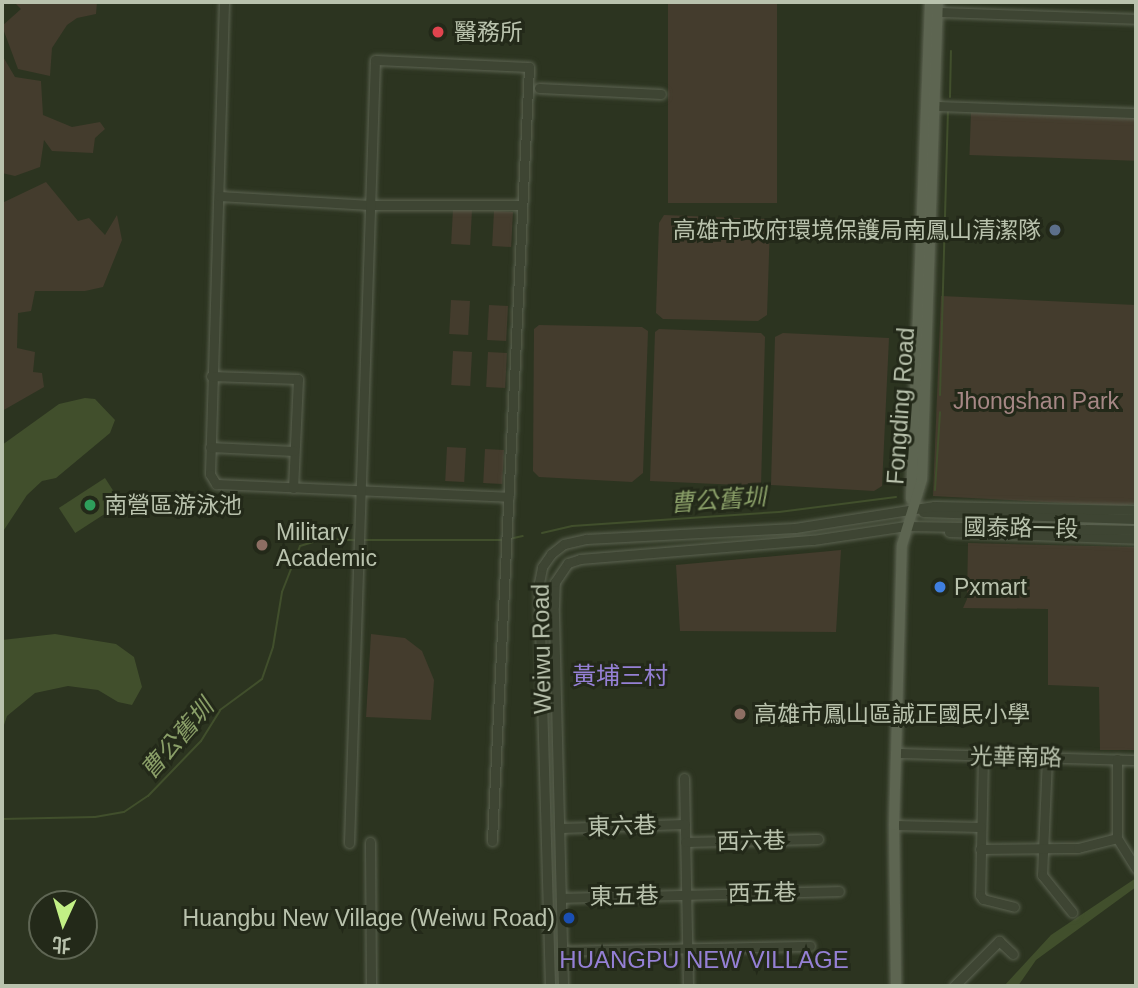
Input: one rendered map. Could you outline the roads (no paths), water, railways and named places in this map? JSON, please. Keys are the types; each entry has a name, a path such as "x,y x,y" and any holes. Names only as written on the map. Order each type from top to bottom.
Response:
{"main road":[{"name":"Fongding Road","path":"911,512 914,358 930,2"},
{"name":"Fongding Road","path":"911,512 922,479 938,7"},
{"path":"896,986 895,754 903,540 911,512"}],"street":[{"path":"224,2 210,474 216,484 509,497"},
{"path":"938,7 1136,19"},
{"path":"349,843 375,60 529,67 492,841"},
{"path":"539,88 661,94"},
{"path":"935,106 1136,113"},
{"path":"219,196 370,205 522,205"},
{"path":"211,376 298,379 293,488"},
{"path":"210,447 294,451"},
{"path":"911,512 933,506 1136,510"},
{"name":"國泰路一段","path":"911,512 1136,519"},
{"name":"Weiwu Road","path":"550,986 539,583 542,567 551,554 564,544 586,540 795,528 911,512"},
{"name":"國泰路一段","path":"906,526 1106,534 1136,530"},
{"name":"Weiwu Road","path":"563,986 554,605 555,582 568,563 580,559 813,540 906,526"},
{"path":"1106,534 1136,539"},
{"name":"光華南路","path":"895,754 1136,760"},
{"path":"984,756 980,895 983,899 1014,907"},
{"path":"1047,757 1042,875 1072,912"},
{"path":"1117,759 1117,838 1136,868"},
{"path":"684,778 688,986"},
{"name":"東六巷","path":"560,828 685,824"},
{"path":"894,825 981,827"},
{"path":"980,849 1078,848 1117,838"},
{"name":"西六巷","path":"685,842 818,839"},
{"path":"370,842 371,986"},
{"name":"西五巷","path":"686,894 839,891"},
{"name":"東五巷","path":"561,898 686,894"},
{"path":"954,986 999,941 1013,954"},
{"path":"562,951 810,946"}],"waterway":[{"name":"曹公舊圳","path":"950,97 951,51"},
{"name":"曹公舊圳","path":"940,395 948,112"},
{"name":"曹公舊圳","path":"935,490 940,412"},
{"name":"曹公舊圳","path":"542,533 572,526 779,512 896,497"},
{"name":"曹公舊圳","path":"509,539 523,536"},
{"name":"曹公舊圳","path":"2,819 95,817 124,812 148,796 201,741 220,710 262,679 273,647 282,592 300,546 323,539 357,540"},
{"name":"曹公舊圳","path":"363,540 504,540"}],"place":[{"name":"醫務所","path":"438,32"},
{"name":"高雄市政府環境保護局南鳳山清潔隊","path":"1055,230"},
{"name":"南營區游泳池","path":"90,505"},
{"name":"Military Academic","path":"262,545"},
{"name":"Pxmart","path":"940,587"},
{"name":"高雄市鳳山區誠正國民小學","path":"740,714"},
{"name":"Huangbu New Village (Weiwu Road)","path":"569,918"}],"district":[{"name":"黃埔三村","path":"620,676"},
{"name":"HUANGPU NEW VILLAGE","path":"704,960"}],"park label":[{"name":"Jhongshan Park","path":"1036,401"}]}
